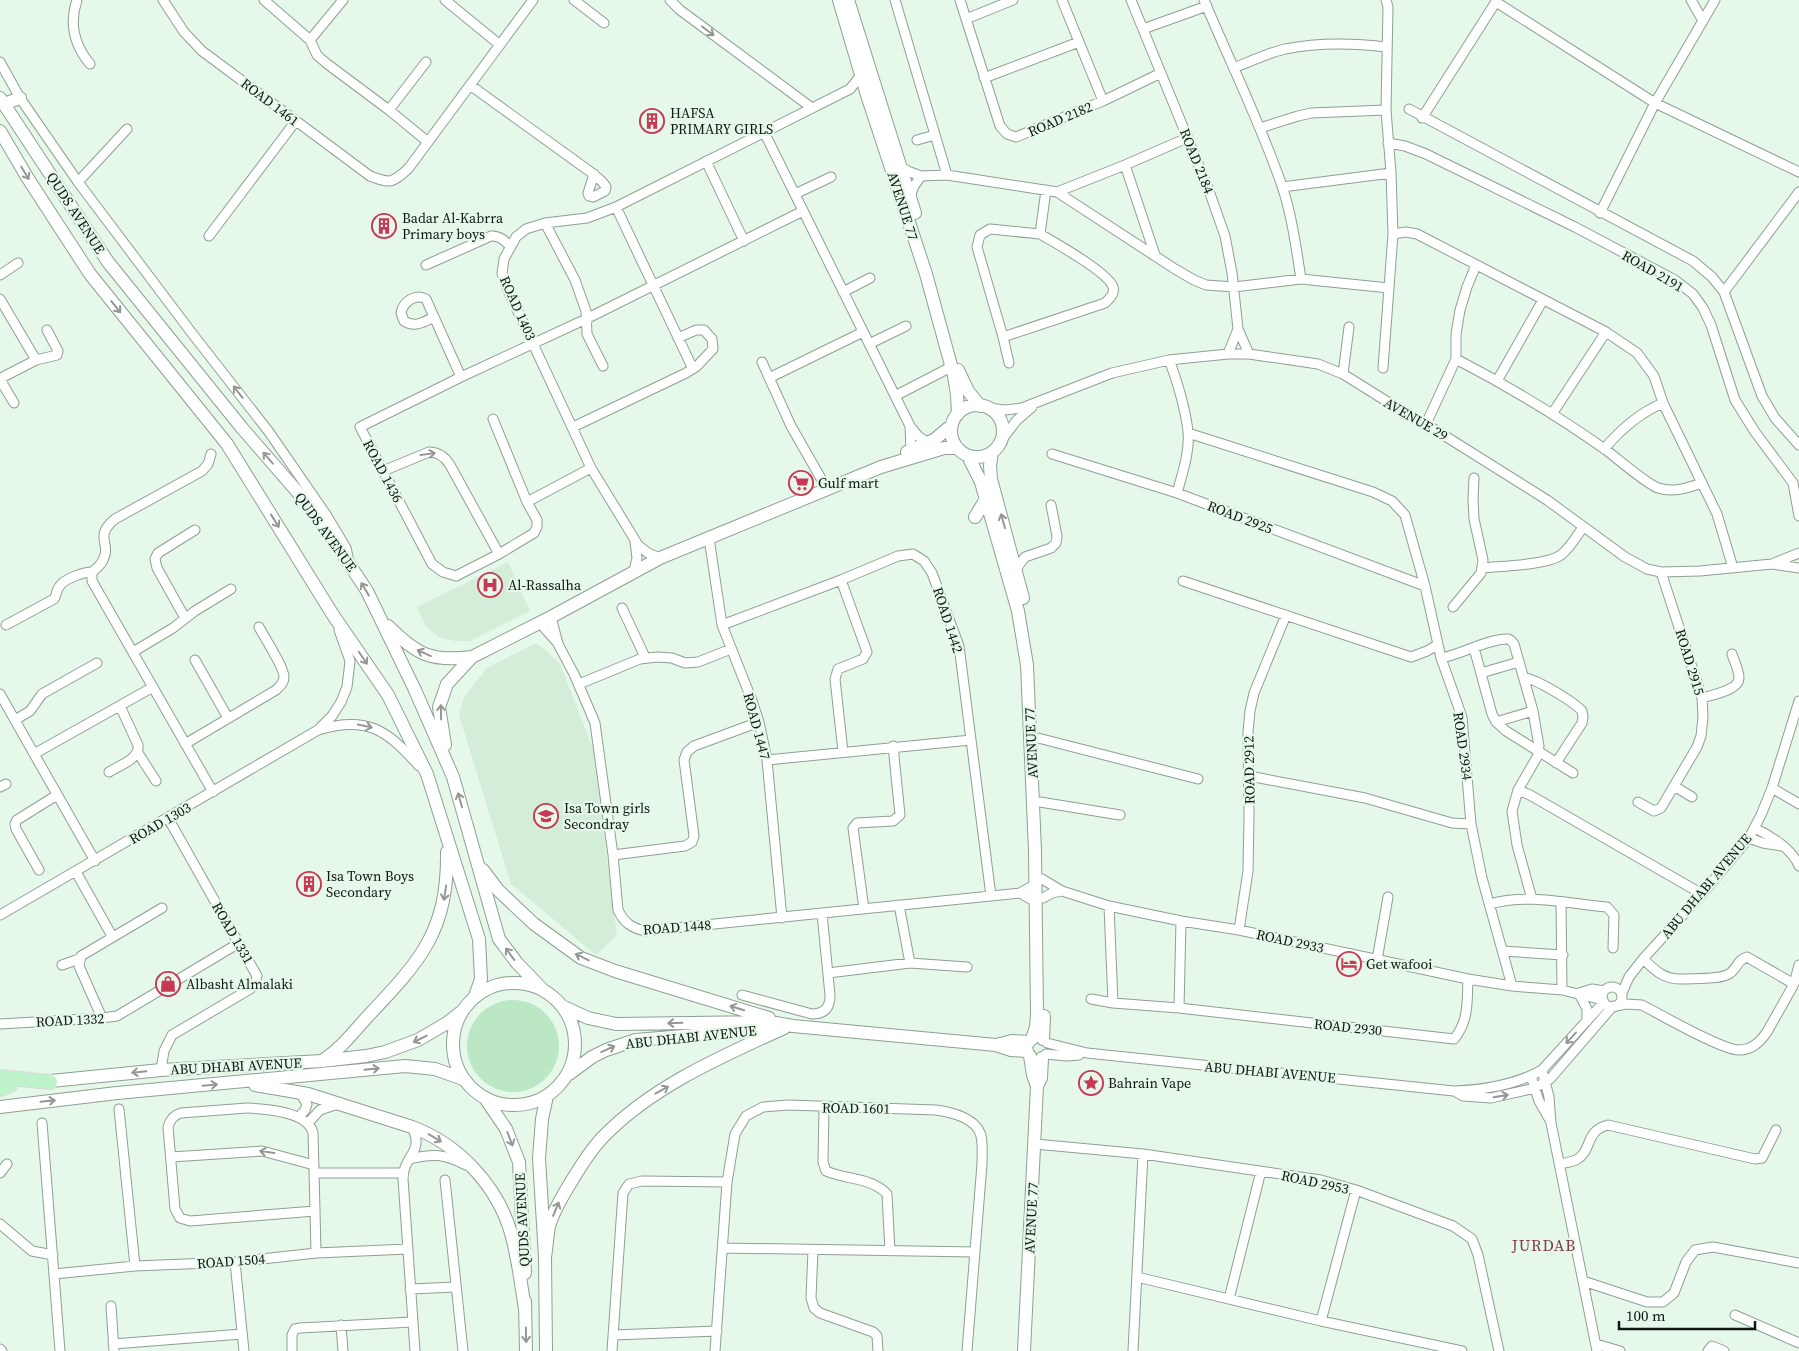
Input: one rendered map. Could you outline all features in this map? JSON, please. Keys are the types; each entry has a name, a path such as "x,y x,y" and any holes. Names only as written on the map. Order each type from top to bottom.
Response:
{"main road":[{"name":"AVENUE 77","path":"839,0 867,95 926,274 956,385 958,414"},
{"name":"AVENUE 77","path":"848,0 910,197 960,374 968,391 984,407"},
{"path":"2,101 20,98"},
{"name":"QUDS AVENUE","path":"2,101 108,262 242,428 314,511 367,591 415,690 453,777 499,939 517,963 543,990"},
{"name":"QUDS AVENUE","path":"0,131 90,274 227,444 333,616 388,695 426,774 479,939 481,979 475,996"},
{"path":"379,616 406,644 429,657 450,659 472,656 545,620 660,558 881,466 928,443 941,436 952,425 958,414 972,406 984,407 995,413 1002,427 996,447 980,457 968,456 957,448 952,437 952,425"},
{"name":"AVENUE 77","path":"996,447 991,479 1026,608 1034,664 1040,802 1039,882"},
{"path":"881,466 937,450 957,448"},
{"name":"AVENUE 77","path":"968,456 978,475 986,499 1018,611 1023,638 1045,959 1033,1075 1037,1086 1024,1351"},
{"path":"975,517 986,499"},
{"path":"453,777 442,736 439,707 447,684 472,656"},
{"path":"322,1061 338,1049 398,985 414,966 427,946 444,900 447,876 447,851 443,827"},
{"path":"478,863 498,890 534,924 581,958 624,974 786,1026"},
{"path":"508,983 529,985 543,990 562,1006 571,1022 575,1040 574,1058 567,1076 558,1087 532,1103 516,1106 500,1104 484,1098 473,1090 457,1067 452,1046 455,1025 461,1012 475,996 487,988 508,983"},
{"name":"ABU DHABI AVENUE","path":"562,1006 588,1018 616,1024 735,1022 996,1044 1012,1041 1037,1048"},
{"name":"ABU DHABI AVENUE","path":"50,1082 161,1070 322,1061 366,1056 402,1047 433,1032 461,1012"},
{"path":"545,1256 550,1224 559,1202 601,1139 627,1114 654,1094 703,1067 786,1026"},
{"name":"ABU DHABI AVENUE","path":"567,1076 599,1053 636,1040 786,1026"},
{"name":"ABU DHABI AVENUE","path":"0,1107 118,1093 405,1066 435,1069 464,1079"},
{"path":"2,1084 50,1082"},
{"path":"238,1082 298,1091 412,1127 442,1142 473,1168 496,1199 510,1232 525,1309"},
{"name":"QUDS AVENUE","path":"546,1096 539,1158 545,1256 546,1351"},
{"name":"QUDS AVENUE","path":"484,1098 506,1129 519,1162 525,1256 526,1351"}],"street":[{"path":"77,0 72,21 73,33 82,55 90,64"},
{"name":"ROAD 1461","path":"163,0 184,32 202,51 370,176 383,181 395,180 408,169 428,142"},
{"path":"310,40 343,0"},
{"path":"445,0 500,45"},
{"path":"266,1 310,40 318,55 326,63 428,142 533,0"},
{"path":"574,0 604,23"},
{"path":"670,0 680,10 812,108"},
{"path":"894,0 947,175"},
{"name":"ROAD 2182","path":"960,0 1000,126 1007,134 1016,137 1103,101 1161,73"},
{"path":"966,20 1013,0"},
{"path":"1062,0 1103,101"},
{"name":"ROAD 2184","path":"1131,0 1208,188 1224,236 1234,287 1238,329 1248,354"},
{"path":"1691,0 1703,21"},
{"path":"1600,213 1655,103 1715,0"},
{"path":"1422,118 1497,1 1655,103 1799,172"},
{"path":"1383,368 1393,234 1386,110 1389,2"},
{"path":"1143,29 1205,3 1260,128 1282,187 1294,233 1301,278"},
{"path":"984,78 1079,42"},
{"path":"1234,68 1272,52 1298,47 1338,44 1387,47"},
{"path":"0,62 20,98 78,182 269,432 322,509 346,548 350,565"},
{"path":"389,110 426,62"},
{"name":"ROAD 1403","path":"660,558 648,553 634,539 591,468 502,273 504,259 516,237 526,229 545,223 587,218 616,207 850,89 861,75"},
{"path":"470,85 594,174"},
{"path":"850,89 867,95"},
{"path":"1260,128 1311,113 1386,110"},
{"path":"1409,110 1693,261 1712,277 1724,292 1762,396 1775,418 1799,445"},
{"path":"209,236 296,122"},
{"path":"78,182 127,129"},
{"path":"764,132 910,426 918,436 928,443"},
{"path":"917,140 935,135"},
{"path":"1057,192 1188,138"},
{"name":"ROAD 2191","path":"1388,143 1404,146 1426,154 1574,227 1675,280 1693,294 1703,308 1711,325 1735,400 1755,432 1796,479 1799,516"},
{"path":"706,161 744,241"},
{"path":"1126,165 1155,255"},
{"path":"899,166 921,176 947,175 1057,192 1194,280 1206,285 1234,287 1301,278 1389,288"},
{"path":"1282,187 1391,173"},
{"path":"910,197 914,186 921,176"},
{"path":"795,194 831,177"},
{"path":"1040,234 1046,190"},
{"path":"1724,292 1799,192"},
{"path":"616,207 693,369"},
{"name":"ROAD 1436","path":"499,554 456,576 443,572 432,564 360,428 461,377 586,319 803,211"},
{"path":"545,223 575,280 586,311 588,334 603,366"},
{"path":"1003,337 1105,303 1112,296 1114,288 1110,281 1072,253 1040,234 990,229 980,235 977,247 1009,363"},
{"path":"1393,234 1406,232 1417,234 1606,332 1637,353 1654,376 1663,403 1718,514 1733,568"},
{"path":"426,266 496,235 510,246"},
{"path":"0,275 18,263"},
{"path":"1426,424 1456,359 1456,334 1460,310 1476,265"},
{"path":"843,292 870,278"},
{"path":"0,299 36,360"},
{"path":"1498,381 1543,300"},
{"path":"434,317 461,377"},
{"path":"869,344 906,326"},
{"path":"1343,374 1349,327"},
{"path":"572,427 693,369 712,351 712,340 707,332 700,329 678,338"},
{"name":"ROAD 2184","path":"1228,354 1238,329"},
{"path":"14,403 1,380 3,376 36,360 58,354 47,330"},
{"path":"769,378 863,332"},
{"path":"1552,414 1606,332"},
{"name":"AVENUE 29","path":"984,407 1014,410 1038,403 1112,374 1169,360 1228,354 1248,354 1318,364 1343,374 1426,424 1547,500 1625,557 1647,569 1661,572 1772,564 1799,567"},
{"path":"1456,359 1498,381 1552,414 1656,487 1669,491 1702,483"},
{"path":"1169,360 1176,379 1188,432 1184,469 1177,493"},
{"path":"762,362 791,426 827,489"},
{"path":"895,396 951,367"},
{"name":"AVENUE 29","path":"996,447 1017,420 1038,403"},
{"path":"1604,449 1627,425 1640,415 1663,403"},
{"path":"383,471 429,452 439,454 450,465 499,554 534,533 538,527 537,520 493,419"},
{"path":"910,426 911,451"},
{"name":"ROAD 2934","path":"1188,432 1373,492 1392,501 1405,515 1425,586 1437,645 1462,717 1471,824 1482,878 1512,986"},
{"path":"6,625 54,599 59,586 62,584 81,574 92,572 104,560 103,536 104,530 109,524 197,474 208,464 211,454"},
{"name":"ROAD 2925","path":"1052,454 1177,493 1425,586"},
{"path":"528,502 591,468"},
{"path":"1453,607 1483,568 1473,509 1474,478"},
{"path":"1016,569 1025,557 1051,548 1056,543 1057,536 1051,505"},
{"path":"1483,568 1543,562 1559,556 1566,550 1583,526"},
{"path":"186,618 157,568 155,559 158,553 195,530"},
{"name":"ROAD 1447","path":"709,538 722,625 759,722 767,760 782,918"},
{"name":"ROAD 1403","path":"634,539 637,552 634,571"},
{"path":"1011,550 1025,557"},
{"path":"1799,553 1797,561 1799,567"},
{"name":"AVENUE 29","path":"1772,564 1799,553"},
{"name":"ROAD 1442","path":"722,625 841,580 898,556 913,554 924,561 932,573 959,646 991,896"},
{"path":"92,572 92,580 213,792"},
{"name":"ROAD 2915","path":"1638,802 1654,811 1658,811 1697,747 1703,716 1702,698 1661,572"},
{"path":"841,580 867,652 861,661 838,669 836,672 835,679 843,752"},
{"path":"1183,581 1411,657 1437,645"},
{"path":"133,652 173,628 194,611 231,590"},
{"path":"622,608 645,658"},
{"name":"ROAD 2912","path":"1238,930 1248,877 1248,732 1254,692 1286,615"},
{"name":"ROAD 1303","path":"318,730 332,716 347,687 350,661 333,616"},
{"name":"ROAD 1448","path":"545,620 579,684 595,723 614,855 618,910 628,925 636,930 645,931 1020,894 1039,882"},
{"path":"185,744 279,687 284,679 283,670 259,627"},
{"path":"1441,658 1454,656 1491,643 1510,640 1514,644 1533,711 1538,739 1538,752 1535,762 1518,790 1512,810 1517,845 1532,899"},
{"path":"1474,648 1492,714 1496,722 1506,731 1573,773"},
{"path":"579,684 645,658 672,658 685,663 698,662 731,649"},
{"path":"1702,698 1733,688 1737,684 1739,676 1732,654"},
{"path":"195,660 228,718"},
{"path":"1481,673 1519,662"},
{"path":"15,720 30,711 42,694 98,663"},
{"path":"1524,678 1530,678 1539,682 1582,711 1582,723 1556,763"},
{"path":"34,754 153,686"},
{"path":"0,694 95,861"},
{"name":"ABU DHABI AVENUE","path":"1622,994 1629,977 1642,959 1702,894 1749,838 1772,788 1796,721 1799,701"},
{"path":"120,706 138,745 138,753 156,781"},
{"path":"1496,722 1533,711"},
{"path":"614,855 689,844 694,836 684,760 687,752 694,746 759,722"},
{"name":"ROAD 1303","path":"0,914 76,872 318,730 338,724 372,727 390,737 405,749 426,774"},
{"path":"1038,738 1198,780"},
{"path":"767,760 893,746 971,740"},
{"path":"864,909 853,828 857,823 893,821 900,815 893,746"},
{"path":"109,772 135,757 138,753"},
{"path":"1249,776 1366,798 1452,823 1471,824"},
{"path":"1674,786 1692,797"},
{"path":"1772,788 1799,804"},
{"path":"1518,790 1530,795 1702,894"},
{"path":"38,870 15,824 17,820 57,795"},
{"path":"1040,802 1120,815"},
{"name":"ROAD 1331","path":"161,1070 164,1051 172,1035 250,989 255,984 256,973 168,818"},
{"path":"1754,828 1766,833 1794,856 1799,866"},
{"path":"1749,838 1763,843 1782,846"},
{"path":"76,872 112,936"},
{"name":"ROAD 2933","path":"1039,882 1109,906 1181,921 1238,930 1468,980 1579,993 1592,989 1604,998"},
{"path":"1020,894 1040,900 1052,893 1062,891"},
{"path":"1377,960 1388,897"},
{"path":"1490,904 1515,899 1532,899 1610,909 1613,911 1614,918 1613,948"},
{"path":"1561,902 1562,990"},
{"path":"899,905 910,963"},
{"path":"1109,906 1114,1003"},
{"path":"102,1018 79,966 79,959 83,953 162,908"},
{"path":"742,995 812,1014 817,1014 827,1009 830,1002 822,914"},
{"path":"1179,1008 1181,921"},
{"name":"ROAD 1332","path":"0,1024 102,1018 124,1013 239,943"},
{"path":"1503,951 1563,955"},
{"path":"1642,959 1658,974 1673,979 1680,979 1727,975 1734,970 1742,959 1747,957 1796,981"},
{"path":"62,965 79,959"},
{"path":"828,973 910,963 968,967"},
{"path":"1642,1006 1626,1004 1614,1006 1604,998 1607,988 1614,987 1622,994 1633,998 1642,1006 1724,1047 1740,1050 1756,1045 1762,1039 1796,981 1799,965"},
{"name":"ABU DHABI AVENUE","path":"1614,987 1629,977"},
{"name":"ROAD 2930","path":"1091,999 1454,1039 1461,1031 1467,1015 1468,980"},
{"path":"1579,993 1587,1009 1590,1024"},
{"path":"1614,1006 1622,1000 1622,994"},
{"name":"ABU DHABI AVENUE","path":"1454,1091 1463,1096 1491,1098 1535,1088 1545,1083 1590,1024 1604,998"},
{"name":"ABU DHABI AVENUE","path":"1037,1048 1454,1091 1501,1085 1531,1076 1542,1070 1590,1024 1614,1006"},
{"path":"1542,1070 1549,1097 1551,1122 1596,1348 1620,1351"},
{"path":"1531,1076 1544,1112 1551,1122"},
{"path":"298,1091 307,1104 299,1117"},
{"path":"308,1123 320,1110 340,1104"},
{"name":"ROAD 1601","path":"714,1351 727,1182 734,1134 746,1116 763,1107 788,1105 954,1112 970,1121 981,1134 982,1164 968,1351"},
{"path":"315,1211 185,1221 180,1218 175,1209 168,1127 170,1122 176,1114 259,1108 284,1112 299,1117 308,1123 313,1133 314,1169 315,1211 316,1253"},
{"path":"824,1108 823,1162 826,1171 835,1175 868,1182 881,1188 887,1194 890,1251"},
{"path":"119,1109 135,1266"},
{"path":"42,1123 60,1351"},
{"path":"1560,1164 1578,1159 1598,1128 1608,1125 1755,1159 1762,1158 1776,1130"},
{"path":"412,1127 416,1135 416,1144 403,1173 415,1351"},
{"name":"ROAD 2953","path":"1035,1144 1143,1154 1321,1180 1356,1190 1453,1226 1472,1240 1478,1255 1499,1351"},
{"path":"171,1156 262,1151 314,1169 403,1173"},
{"path":"1133,1351 1143,1154"},
{"path":"409,1159 426,1155 441,1155 473,1168"},
{"path":"0,1173 7,1164"},
{"path":"1229,1299 1260,1171"},
{"path":"445,1180 463,1351"},
{"path":"612,1351 623,1194 629,1184 642,1180 727,1182"},
{"path":"1321,1321 1356,1190"},
{"path":"0,1224 32,1250 52,1255"},
{"path":"1583,1281 1647,1302 1663,1302 1674,1294 1686,1262 1695,1250 1713,1247 1799,1263"},
{"path":"723,1248 975,1252"},
{"name":"ROAD 1504","path":"54,1274 135,1266 236,1262 316,1253 408,1249"},
{"path":"813,1250 812,1298 814,1308 820,1313 873,1332 877,1336 878,1351"},
{"path":"236,1262 244,1351"},
{"path":"1136,1277 1321,1321 1462,1351"},
{"path":"410,1289 456,1287"},
{"path":"111,1306 113,1348 242,1334"},
{"path":"1735,1315 1799,1343"},
{"path":"292,1351 294,1329 412,1322"},
{"path":"341,1325 343,1351"},
{"path":"613,1335 717,1331"},
{"path":"1708,1351 1712,1346 1724,1351"}],"shaded area":[{"name":"Al-Rassalha","path":"508,562 530,611 470,641 455,641 439,637 426,627 417,607"},
{"name":"Isa Town girls Secondray","path":"536,643 560,664 593,749 617,935 596,955 511,884 459,715 464,697 487,668"}],"green space":[{"path":"513,1000 531,1003 546,1013 556,1028 559,1046 556,1064 546,1079 531,1089 513,1092 495,1089 480,1079 470,1064 467,1046 470,1028 480,1013 495,1003"}],"place":[{"name":"HAFSA PRIMARY GIRLS","path":"652,121"},
{"name":"Badar Al-Kabrra Primary boys","path":"384,226"},
{"name":"Gulf mart","path":"801,483"},
{"name":"Al-Rassalha","path":"490,585"},
{"name":"Isa Town girls Secondray","path":"546,816"},
{"name":"Isa Town Boys Secondary","path":"309,884"},
{"name":"Get wafooi","path":"1349,964"},
{"name":"Albasht Almalaki","path":"168,984"},
{"name":"Bahrain Vape","path":"1091,1083"}],"district":[{"name":"JURDAB","path":"1544,1245"}]}
